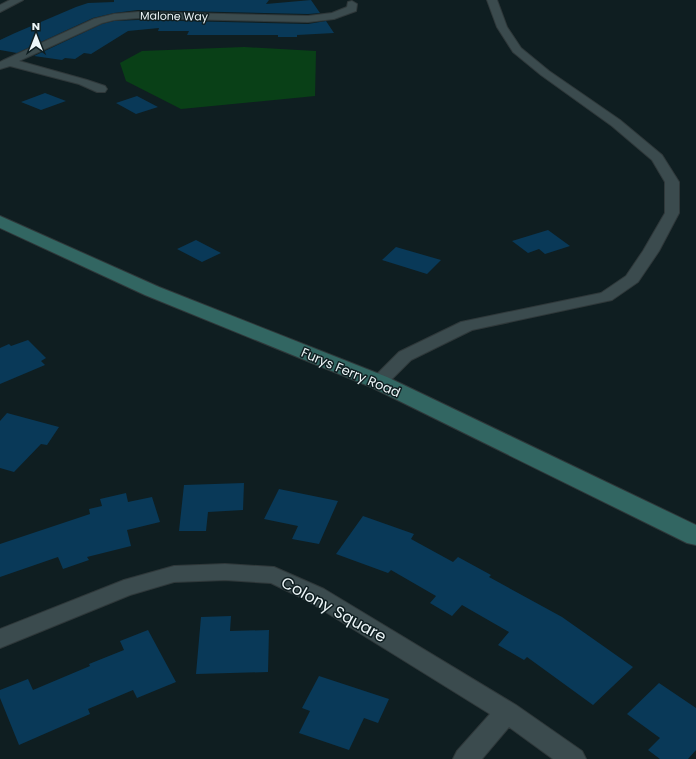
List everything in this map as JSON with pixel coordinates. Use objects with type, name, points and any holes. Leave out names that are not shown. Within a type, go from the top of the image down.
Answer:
[{"type":"main road","name":"Furys Ferry Road","points":[[0,221],[152,291],[379,382],[696,536]]},
{"type":"street","points":[[0,8],[18,0]]},
{"type":"street","points":[[379,382],[405,356],[467,326],[606,297],[632,279],[651,251],[672,212],[672,182],[657,158],[616,123],[545,73],[517,50],[502,27],[492,0]]},
{"type":"street","name":"Malone Way","points":[[4,64],[98,21],[114,17],[138,15],[308,19],[342,14],[352,9],[352,4]]},
{"type":"street","points":[[4,64],[83,82],[101,89]]},
{"type":"street","name":"Colony Square","points":[[0,639],[124,588],[174,574],[225,572],[274,576],[316,595],[507,712],[573,759]]},
{"type":"street","points":[[466,759],[507,712]]},
{"type":"green space","points":[[244,47],[316,51],[315,96],[181,109],[126,81],[120,63],[142,51]]},
{"type":"building","points":[[114,0],[269,0],[266,4],[311,0],[320,13],[138,10],[114,13],[93,18],[17,53],[0,50],[0,40],[15,33],[88,3],[114,2]]},
{"type":"building","points":[[138,20],[308,24],[326,21],[334,33],[297,35],[297,37],[278,37],[278,35],[187,35],[189,31],[158,31],[159,28],[128,31],[91,54],[84,53],[75,59],[65,58],[62,60],[34,56],[102,24],[114,21]]},
{"type":"building","points":[[45,93],[66,101],[41,110],[21,102]]},
{"type":"building","points":[[137,96],[158,107],[136,114],[116,103]]},
{"type":"building","points":[[548,230],[570,246],[545,254],[539,249],[528,253],[512,241]]},
{"type":"building","points":[[196,240],[221,253],[202,262],[177,249]]},
{"type":"building","points":[[396,247],[441,260],[427,274],[382,260]]},
{"type":"building","points":[[28,340],[46,358],[41,361],[45,365],[0,384],[0,348],[9,344],[11,346]]},
{"type":"building","points":[[7,413],[59,427],[47,445],[41,444],[14,472],[0,468],[0,421]]},
{"type":"building","points":[[244,483],[243,510],[208,512],[206,531],[179,531],[184,485]]},
{"type":"building","points":[[279,489],[338,501],[319,544],[292,539],[298,526],[264,519]]},
{"type":"building","points":[[126,493],[128,502],[152,497],[160,522],[127,530],[131,546],[87,557],[89,560],[63,569],[58,557],[0,577],[0,544],[90,514],[89,509],[102,506],[100,499]]},
{"type":"building","points":[[363,516],[414,534],[411,539],[453,562],[458,557],[491,575],[489,577],[562,617],[633,667],[593,705],[527,657],[524,660],[498,645],[509,632],[462,605],[452,616],[430,603],[436,596],[391,570],[388,573],[336,554]]},
{"type":"building","points":[[231,616],[230,631],[269,630],[268,672],[196,674],[201,617]]},
{"type":"building","points":[[148,630],[176,682],[137,698],[133,690],[88,709],[90,714],[19,745],[0,698],[0,690],[28,679],[33,690],[90,666],[89,664],[124,650],[120,641]]},
{"type":"building","points":[[319,676],[389,699],[378,723],[364,718],[349,750],[299,733],[310,711],[302,708]]},
{"type":"building","points":[[659,683],[696,708],[696,750],[688,759],[660,759],[648,750],[660,738],[627,714]]}]
